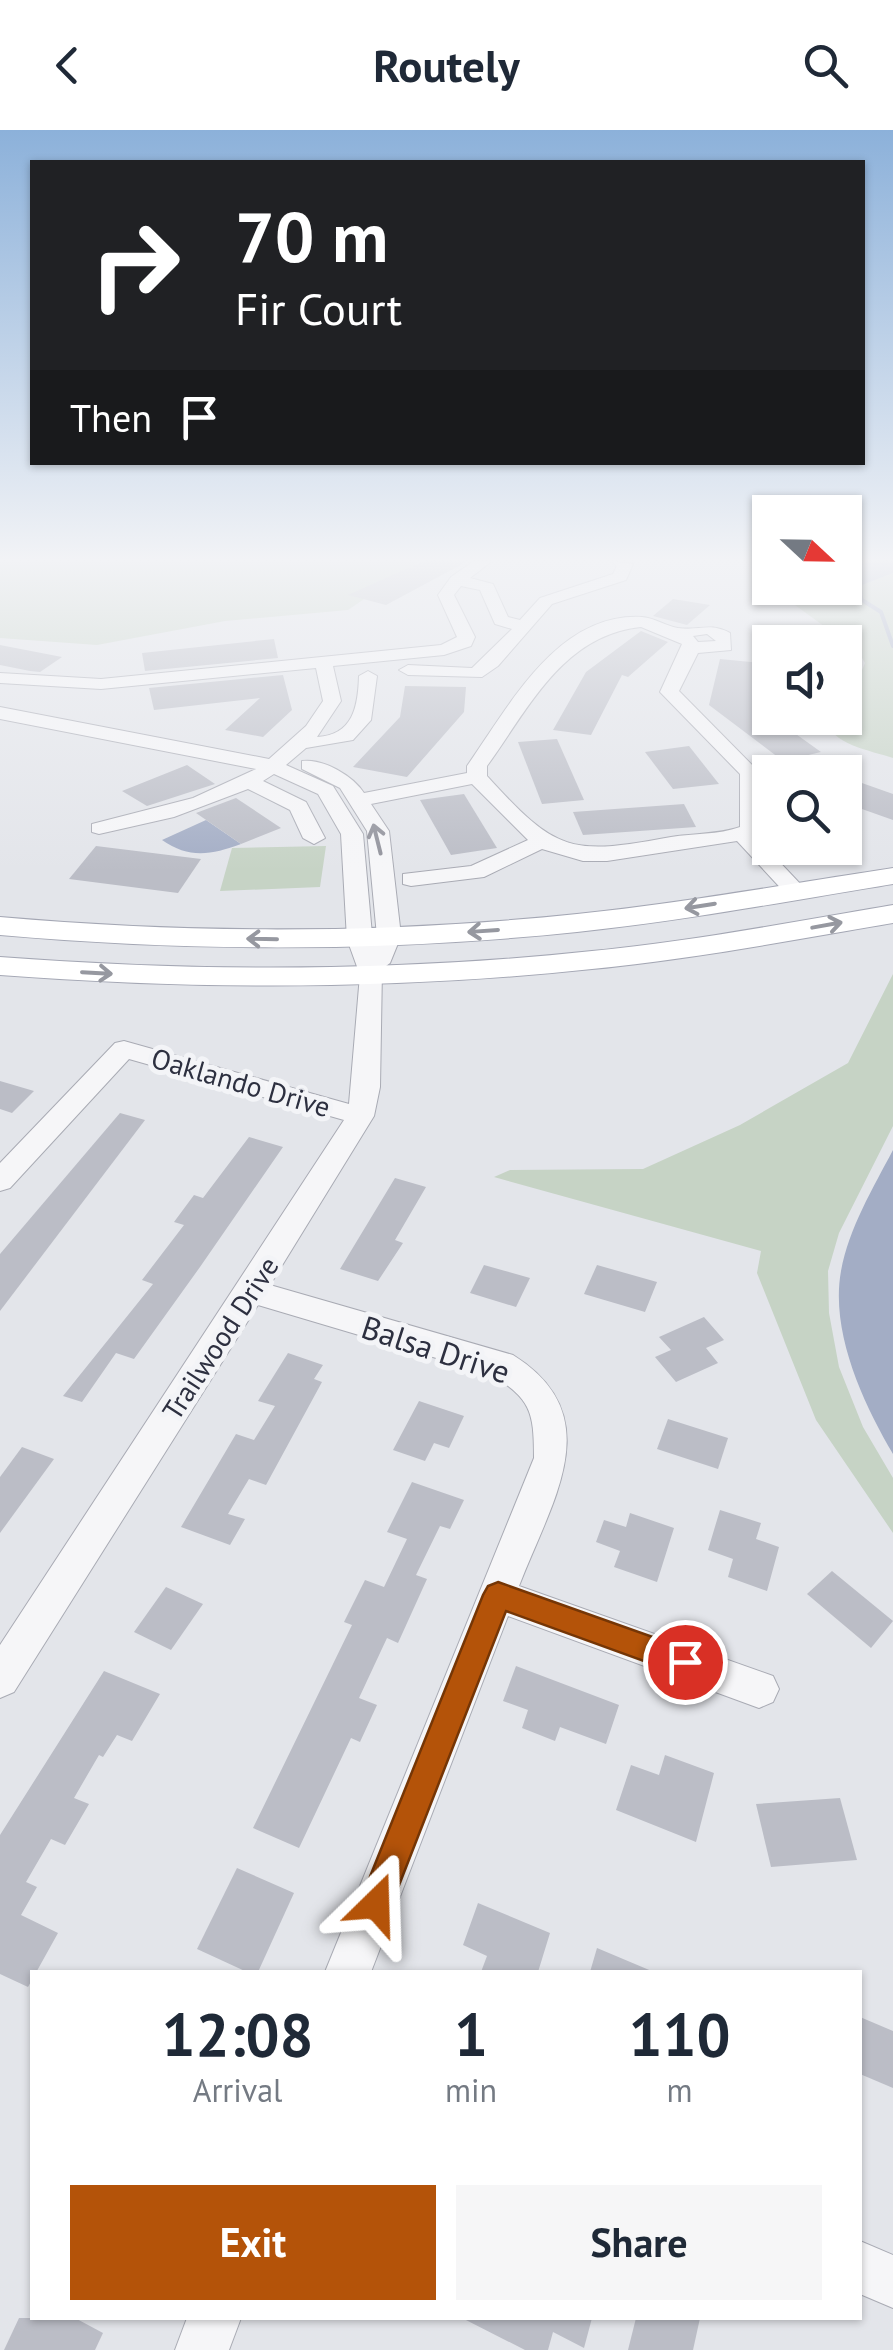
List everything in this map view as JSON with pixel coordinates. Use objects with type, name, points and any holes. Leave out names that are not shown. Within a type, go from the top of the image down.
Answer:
[{"type":"main road","points":[[0,926],[200,938],[359,938],[580,922],[893,876]]},
{"type":"main road","points":[[556,964],[607,947],[782,914],[794,906],[796,891]]},
{"type":"main road","points":[[0,966],[204,977],[372,975],[556,964],[893,914]]},
{"type":"street","points":[[0,678],[101,684],[327,672],[366,665]]},
{"type":"street","points":[[327,672],[368,676],[423,669],[476,673],[488,665]]},
{"type":"street","points":[[553,665],[478,766],[477,776],[518,826],[541,842],[576,854],[601,856],[742,834],[750,830],[752,822]]},
{"type":"street","points":[[677,665],[669,692],[752,775]]},
{"type":"street","points":[[100,828],[182,809],[248,782],[304,742],[332,701],[327,672]]},
{"type":"street","points":[[304,742],[338,743],[356,730],[368,690],[368,676]]},
{"type":"street","points":[[0,700],[336,777],[360,800],[378,831],[389,936]]},
{"type":"street","points":[[0,713],[278,761]]},
{"type":"street","name":"Trailwood Drive","points":[[0,1678],[360,1116],[372,1053],[372,975],[359,938],[352,834],[326,790],[278,761]]},
{"type":"street","points":[[360,800],[477,776]]},
{"type":"street","points":[[248,782],[299,806],[314,838]]},
{"type":"street","points":[[742,834],[796,891]]},
{"type":"street","points":[[411,879],[476,872],[541,842]]},
{"type":"street","name":"Trailwood Drive","points":[[372,975],[389,936]]},
{"type":"street","name":"Oaklando Drive","points":[[5,1168],[124,1048],[360,1116]]},
{"type":"street","name":"Balsa Drive","points":[[250,1291],[500,1364],[536,1385],[550,1419],[551,1458],[349,1970]]},
{"type":"street","points":[[498,1595],[760,1689]]},
{"type":"street","points":[[862,2268],[893,2282]]},
{"type":"street","points":[[202,2350],[213,2320]]},
{"type":"green space","points":[[864,665],[893,665],[893,758],[835,735],[862,735]]},
{"type":"green space","points":[[326,846],[320,887],[220,891],[232,848]]},
{"type":"green space","points":[[893,974],[893,1126],[839,1233],[828,1271],[829,1313],[839,1367],[863,1427],[893,1478],[893,1533],[816,1420],[757,1273],[761,1251],[494,1177],[510,1170],[643,1169],[740,1125],[848,1063]]},
{"type":"water","points":[[206,820],[241,844],[220,851],[191,853],[162,840]]},
{"type":"water","points":[[893,1150],[893,1454],[860,1390],[845,1342],[839,1294],[850,1239]]},
{"type":"building","points":[[0,665],[51,665],[40,672]]},
{"type":"building","points":[[144,665],[210,665],[145,671]]},
{"type":"building","points":[[596,665],[642,665],[628,677],[622,675],[591,735],[553,730],[586,672]]},
{"type":"building","points":[[719,665],[752,665],[752,735],[797,735],[821,752],[775,755],[709,705]]},
{"type":"building","points":[[283,675],[292,710],[263,737],[225,730],[260,698],[154,710],[149,688]]},
{"type":"building","points":[[405,686],[466,687],[464,712],[407,777],[353,767],[400,717]]},
{"type":"building","points":[[557,739],[584,800],[542,804],[518,742]]},
{"type":"building","points":[[689,746],[719,784],[673,789],[645,752]]},
{"type":"building","points":[[187,765],[215,784],[147,806],[122,791]]},
{"type":"building","points":[[862,783],[893,794],[893,820],[862,809]]},
{"type":"building","points":[[464,794],[497,848],[451,855],[420,800]]},
{"type":"building","points":[[236,798],[281,828],[241,844],[196,813]]},
{"type":"building","points":[[684,804],[696,827],[583,835],[573,812]]},
{"type":"building","points":[[96,846],[201,859],[178,893],[69,879]]},
{"type":"building","points":[[0,1081],[34,1091],[12,1113],[0,1109]]},
{"type":"building","points":[[120,1113],[145,1120],[0,1311],[0,1254]]},
{"type":"building","points":[[249,1137],[283,1147],[134,1359],[116,1353],[82,1402],[63,1396],[153,1284],[142,1280],[184,1225],[174,1222],[194,1195],[203,1198]]},
{"type":"building","points":[[395,1178],[426,1187],[395,1240],[403,1243],[378,1281],[340,1269]]},
{"type":"building","points":[[484,1265],[530,1278],[516,1307],[470,1293]]},
{"type":"building","points":[[597,1265],[657,1282],[645,1312],[584,1294]]},
{"type":"building","points":[[704,1317],[724,1340],[706,1348],[718,1363],[676,1382],[655,1357],[671,1350],[659,1337]]},
{"type":"building","points":[[288,1353],[323,1365],[314,1379],[322,1382],[266,1485],[249,1479],[228,1514],[245,1519],[230,1545],[181,1527],[236,1434],[254,1440],[275,1406],[258,1401]]},
{"type":"building","points":[[419,1401],[464,1416],[449,1448],[434,1443],[425,1461],[393,1450]]},
{"type":"building","points":[[668,1419],[728,1438],[718,1469],[657,1449]]},
{"type":"building","points":[[22,1447],[54,1459],[0,1533],[0,1477]]},
{"type":"building","points":[[412,1482],[464,1500],[450,1529],[440,1526],[416,1575],[427,1579],[398,1643],[387,1638],[359,1698],[377,1705],[360,1742],[351,1738],[299,1848],[253,1828],[352,1625],[344,1622],[365,1580],[384,1587],[407,1539],[387,1532]]},
{"type":"building","points":[[720,1510],[761,1523],[756,1539],[779,1547],[767,1591],[728,1577],[733,1559],[708,1550]]},
{"type":"building","points":[[630,1513],[674,1528],[657,1582],[614,1567],[620,1551],[596,1542],[604,1520],[626,1527]]},
{"type":"building","points":[[832,1571],[893,1621],[871,1648],[807,1594]]},
{"type":"building","points":[[166,1587],[203,1604],[171,1650],[134,1632]]},
{"type":"building","points":[[516,1666],[619,1705],[606,1744],[560,1727],[555,1741],[522,1728],[528,1710],[503,1701]]},
{"type":"building","points":[[104,1671],[160,1694],[132,1741],[117,1735],[103,1757],[99,1755],[74,1798],[89,1804],[65,1845],[51,1839],[26,1882],[37,1887],[21,1915],[58,1933],[37,1970],[30,1970],[28,1987],[0,1974],[0,1835]]},
{"type":"building","points":[[665,1755],[714,1773],[696,1842],[616,1810],[631,1765],[659,1775]]},
{"type":"building","points":[[840,1798],[857,1860],[771,1867],[756,1804]]},
{"type":"building","points":[[237,1868],[294,1893],[259,1970],[243,1970],[197,1949]]},
{"type":"building","points":[[478,1903],[550,1933],[539,1970],[482,1970],[487,1956],[463,1945]]},
{"type":"building","points":[[597,1948],[649,1970],[591,1970]]},
{"type":"building","points":[[862,2018],[893,2031],[893,2088],[862,2075]]},
{"type":"building","points":[[19,2318],[79,2320],[103,2333],[95,2350],[4,2350]]},
{"type":"building","points":[[466,2320],[591,2320],[584,2348],[553,2332],[548,2350],[525,2350]]},
{"type":"building","points":[[636,2320],[700,2320],[693,2350],[628,2350]]},
{"type":"route","points":[[376,1904],[498,1595],[685,1662]]}]
